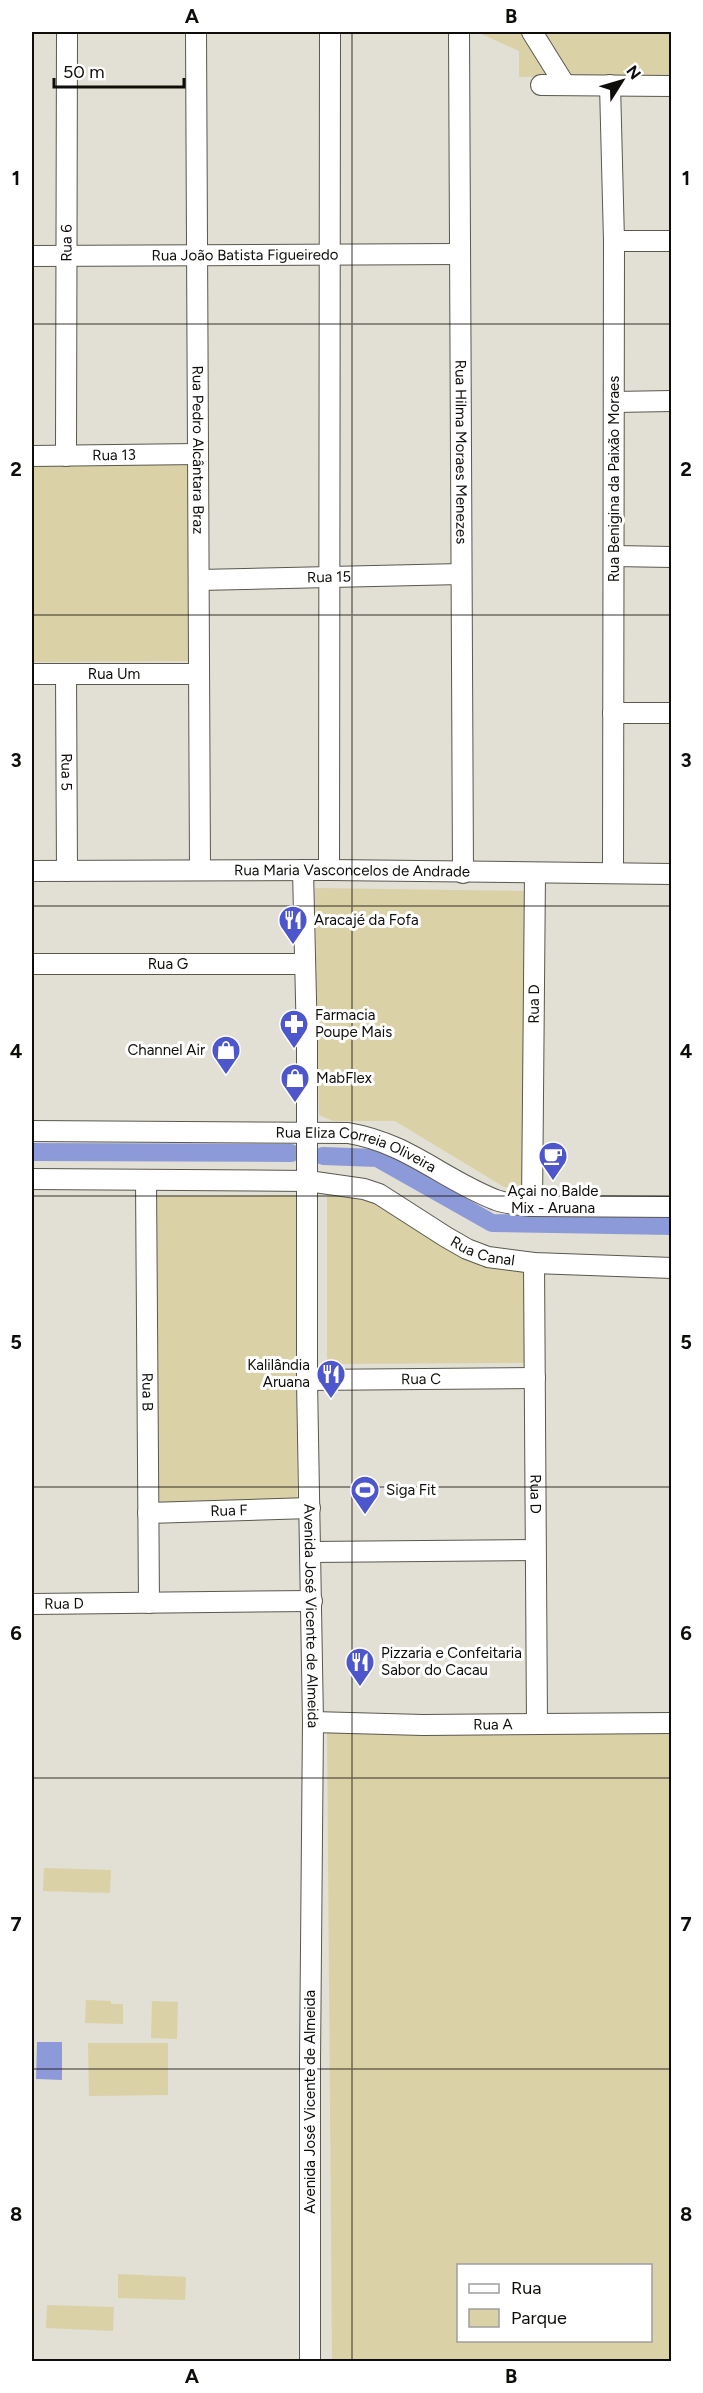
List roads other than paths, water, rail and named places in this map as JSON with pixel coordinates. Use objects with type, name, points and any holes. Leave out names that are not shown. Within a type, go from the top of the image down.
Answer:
[{"type":"street","name":"Rua 6","points":[[66,456],[67,32]]},
{"type":"street","name":"Rua Pedro Alcântara Braz","points":[[196,32],[200,870]]},
{"type":"street","points":[[329,870],[330,32]]},
{"type":"street","name":"Rua Hilma Moraes Menezes","points":[[459,32],[463,873]]},
{"type":"street","points":[[532,32],[565,85]]},
{"type":"street","points":[[541,85],[672,86]]},
{"type":"street","name":"Rua Benigina da Paixão Moraes","points":[[610,85],[614,241],[613,873]]},
{"type":"street","points":[[614,241],[672,241]]},
{"type":"street","name":"Rua João Batista Figueiredo","points":[[32,256],[459,254]]},
{"type":"street","points":[[614,402],[672,401]]},
{"type":"street","name":"Rua 13","points":[[32,456],[198,454]]},
{"type":"street","points":[[614,556],[672,556]]},
{"type":"street","name":"Rua 15","points":[[199,580],[461,574]]},
{"type":"street","name":"Rua Um","points":[[32,674],[199,674]]},
{"type":"street","name":"Rua 5","points":[[66,674],[67,871]]},
{"type":"street","points":[[614,713],[672,713]]},
{"type":"street","name":"Avenida José Vicente de Almeida","points":[[303,870],[308,1181],[307,1380],[313,1722],[309,2062],[310,2361]]},
{"type":"street","name":"Rua Maria Vasconcelos de Andrade","points":[[32,871],[329,870],[672,874]]},
{"type":"street","name":"Rua D","points":[[532,1206],[535,873]]},
{"type":"street","name":"Rua G","points":[[32,964],[305,964]]},
{"type":"street","name":"Rua Eliza Correia Oliveira","points":[[32,1131],[348,1132],[373,1137],[422,1159],[497,1201],[532,1206],[672,1207]]},
{"type":"street","points":[[32,1179],[308,1181]]},
{"type":"street","name":"Rua B","points":[[146,1180],[149,1603]]},
{"type":"street","name":"Rua Canal","points":[[308,1181],[364,1189],[379,1194],[467,1249],[488,1257],[534,1263],[672,1268]]},
{"type":"street","name":"Rua D","points":[[534,1263],[537,1724]]},
{"type":"street","name":"Rua C","points":[[307,1380],[535,1378]]},
{"type":"street","name":"Rua F","points":[[148,1513],[310,1508]]},
{"type":"street","points":[[311,1552],[535,1550]]},
{"type":"street","name":"Rua D","points":[[32,1604],[312,1602]]},
{"type":"street","name":"Rua A","points":[[313,1722],[423,1725],[672,1723]]},
{"type":"water","points":[[37,2042],[62,2042],[62,2080],[36,2079]]},
{"type":"waterway","points":[[32,1152],[291,1153]]},
{"type":"waterway","points":[[323,1156],[377,1158],[492,1223],[672,1226]]},
{"type":"place","name":"Aracajé da Fofa","points":[[293,946]]},
{"type":"place","name":"Farmacia Poupe Mais","points":[[294,1050]]},
{"type":"place","name":"Channel Air","points":[[226,1076]]},
{"type":"place","name":"MabFlex","points":[[295,1104]]},
{"type":"place","name":"Açai no Balde Mix - Aruana","points":[[553,1182]]},
{"type":"place","name":"Kalilândia Aruana","points":[[331,1400]]},
{"type":"place","name":"Siga Fit","points":[[365,1516]]},
{"type":"place","name":"Pizzaria e Confeitaria Sabor do Cacau","points":[[360,1688]]}]
